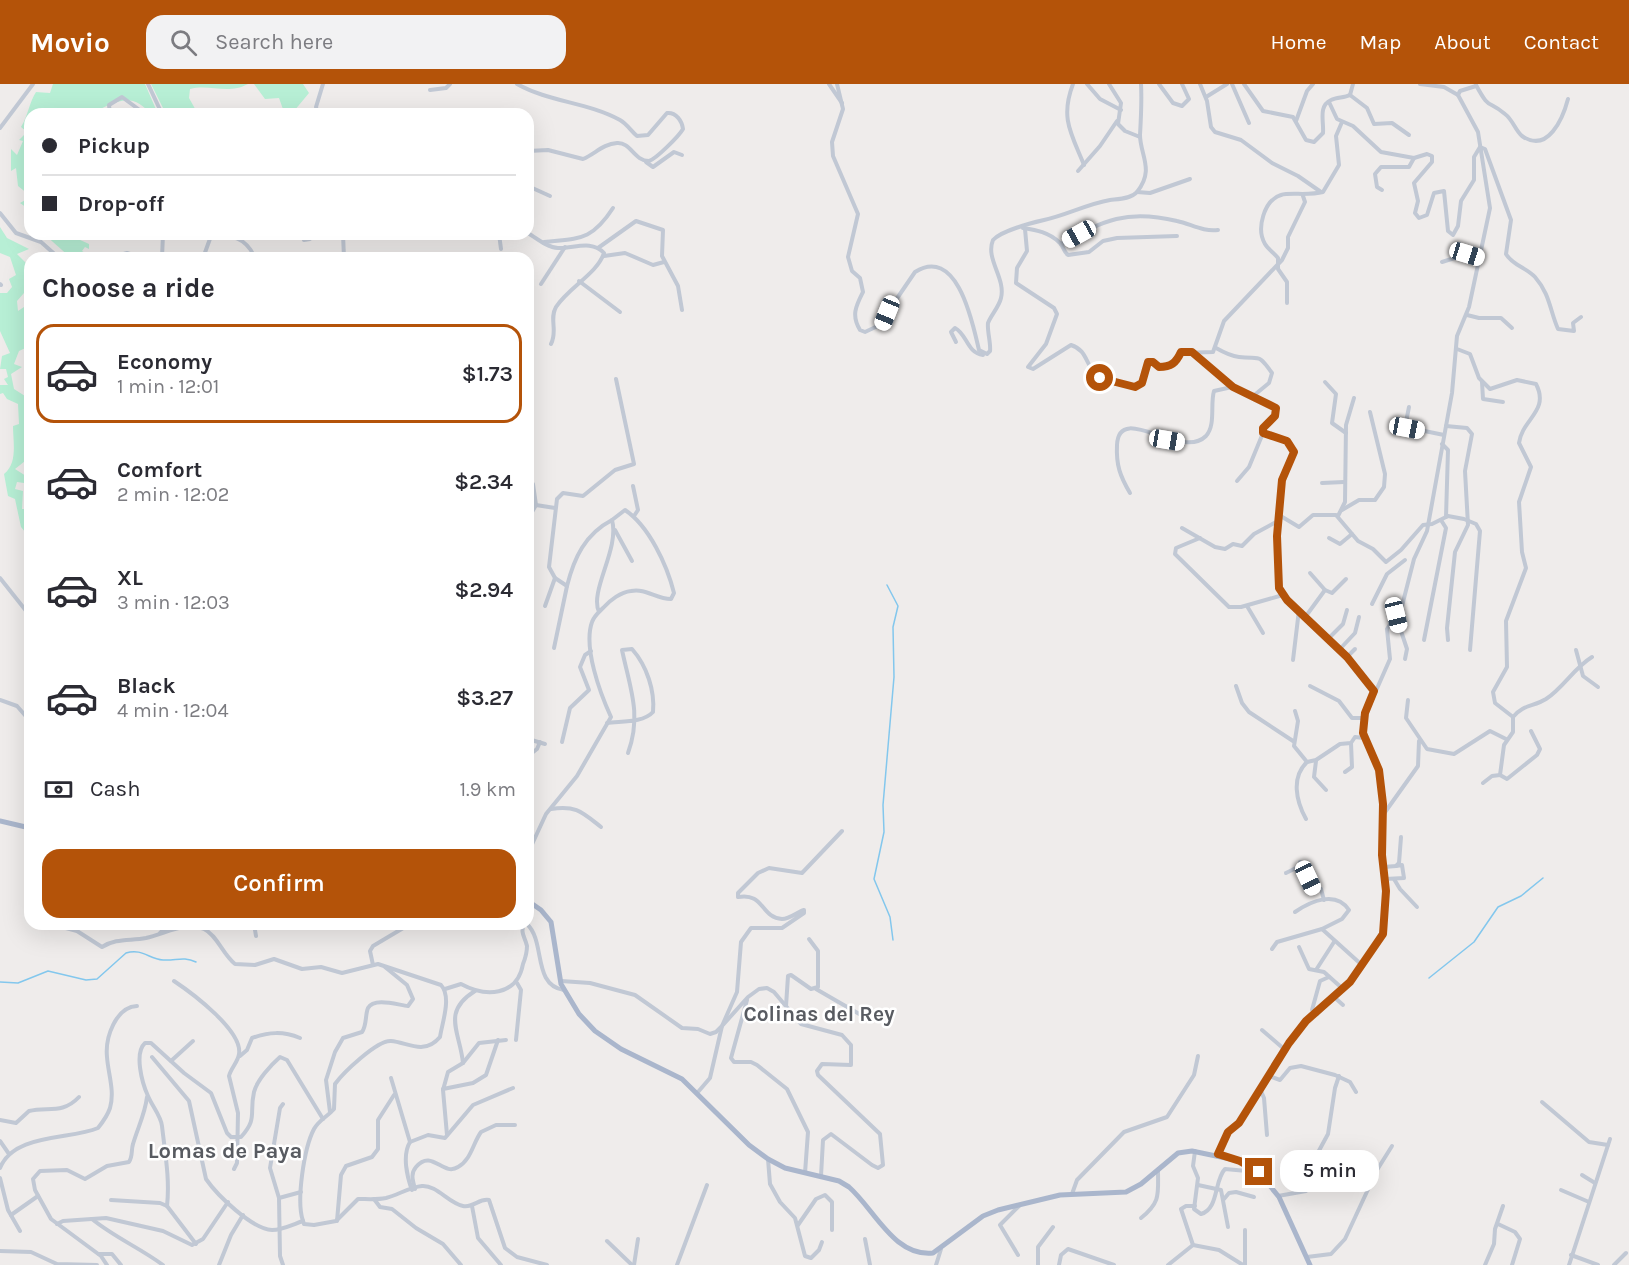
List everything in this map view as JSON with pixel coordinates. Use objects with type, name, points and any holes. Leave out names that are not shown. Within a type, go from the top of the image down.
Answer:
[{"type":"main road","points":[[0,821],[24,827]]},
{"type":"main road","points":[[534,906],[551,922],[560,981],[564,990],[579,1014],[596,1031],[621,1049],[682,1079],[698,1092],[749,1145],[768,1159],[786,1168],[821,1176],[849,1187],[897,1241],[910,1251],[926,1254],[941,1249],[983,1216],[1024,1202],[1072,1195],[1126,1192],[1141,1184],[1178,1153],[1195,1151],[1218,1154],[1240,1161],[1259,1172],[1278,1196],[1310,1265]]},
{"type":"street","points":[[0,128],[33,84]]},
{"type":"street","points":[[148,84],[159,108]]},
{"type":"street","points":[[316,108],[324,84]]},
{"type":"street","points":[[430,90],[446,88],[450,84]]},
{"type":"street","points":[[517,84],[536,95],[573,103],[620,120],[641,137],[648,135],[667,113],[674,114],[682,124],[681,132],[668,143],[661,154],[646,162]]},
{"type":"street","points":[[829,84],[843,104]]},
{"type":"street","points":[[837,84],[843,104],[832,142],[833,156],[858,214],[848,257],[852,271],[860,278],[863,292],[854,310],[860,330],[865,332],[882,324],[915,272],[921,268],[941,270],[951,275],[965,297],[979,350],[987,354]]},
{"type":"street","points":[[1073,84],[1067,99],[1069,105],[1067,121],[1069,134],[1084,165]]},
{"type":"street","points":[[1087,84],[1100,99],[1121,110]]},
{"type":"street","points":[[1109,84],[1121,103],[1118,124],[1122,129],[1140,137]]},
{"type":"street","points":[[1137,192],[1145,175],[1146,161],[1140,137],[1143,115],[1141,84]]},
{"type":"street","points":[[1159,84],[1173,103],[1182,106],[1189,99],[1182,84]]},
{"type":"street","points":[[1200,84],[1206,98],[1209,119],[1215,132],[1241,140],[1272,163],[1322,192]]},
{"type":"street","points":[[1206,98],[1227,84]]},
{"type":"street","points":[[1232,84],[1249,123]]},
{"type":"street","points":[[1244,84],[1263,111],[1286,115],[1296,121],[1306,140],[1314,142],[1323,133],[1322,110],[1329,102],[1350,95]]},
{"type":"street","points":[[1296,121],[1307,91],[1313,84]]},
{"type":"street","points":[[1350,95],[1353,84]]},
{"type":"street","points":[[1218,1154],[1228,1132],[1239,1123],[1261,1091],[1284,1049],[1306,1021],[1317,1014],[1343,989],[1362,966],[1383,934],[1386,879],[1379,770],[1364,738],[1364,718],[1374,691],[1388,664],[1387,629],[1402,606],[1414,559],[1429,524],[1446,426],[1457,336],[1467,315],[1490,208],[1478,132],[1458,95],[1446,86],[1420,84]]},
{"type":"street","points":[[1458,95],[1460,91],[1477,85],[1485,102],[1507,115],[1521,135],[1543,140],[1551,136],[1559,125],[1568,99]]},
{"type":"street","points":[[1350,95],[1367,108],[1374,124],[1392,123],[1408,135]]},
{"type":"street","points":[[109,108],[108,105],[122,97],[137,108]]},
{"type":"street","points":[[1329,102],[1337,119],[1353,126],[1382,152],[1414,158],[1427,154],[1432,159],[1414,183],[1418,201],[1416,215],[1422,218],[1427,215],[1434,193],[1444,191],[1448,231],[1453,235],[1458,226],[1461,201],[1474,180],[1474,156],[1480,147]]},
{"type":"street","points":[[1078,171],[1119,118]]},
{"type":"street","points":[[1280,263],[1265,244],[1262,234],[1264,209],[1282,194],[1303,196],[1322,192],[1339,165],[1336,136],[1342,122]]},
{"type":"street","points":[[534,151],[548,150],[583,159],[597,149],[620,142],[653,167],[674,152],[682,155]]},
{"type":"street","points":[[1480,147],[1488,154],[1511,220],[1506,254],[1509,260],[1535,277],[1550,300],[1558,329],[1574,331],[1573,323],[1581,317]]},
{"type":"street","points":[[1382,190],[1377,187],[1375,174],[1381,167],[1409,167],[1414,158]]},
{"type":"street","points":[[987,354],[990,351],[991,341],[988,325],[1002,297],[990,245],[996,236],[1137,192],[1150,193],[1190,179]]},
{"type":"street","points":[[534,189],[550,196]]},
{"type":"street","points":[[1287,303],[1287,282],[1278,269],[1288,248],[1288,237],[1305,202],[1303,196]]},
{"type":"street","points":[[543,242],[575,241],[583,238],[613,208]]},
{"type":"street","points":[[0,213],[16,233],[24,236]]},
{"type":"street","points":[[1061,244],[1097,224],[1135,215],[1178,221],[1208,231],[1218,230]]},
{"type":"street","points":[[598,248],[636,221],[663,230],[661,246],[664,262],[678,286],[682,310]]},
{"type":"street","points":[[1024,228],[1039,230],[1061,244],[1068,255],[1089,252],[1103,241],[1118,238],[1177,236]]},
{"type":"street","points":[[1024,228],[1027,251],[1017,268],[1016,283],[1054,308],[1057,314],[1046,344],[1031,360],[1030,369],[1071,345],[1084,352],[1093,372],[1100,378],[1135,387],[1142,383],[1148,362],[1153,362],[1159,367],[1167,367],[1174,363],[1181,352],[1210,353],[1216,348],[1218,333],[1224,321],[1280,263]]},
{"type":"street","points":[[534,237],[554,248],[576,245],[598,248],[602,250],[604,256]]},
{"type":"street","points":[[35,240],[52,252]]},
{"type":"street","points":[[240,240],[252,252]]},
{"type":"street","points":[[500,240],[501,249]]},
{"type":"street","points":[[554,248],[555,241]]},
{"type":"street","points":[[541,284],[549,268],[565,247]]},
{"type":"street","points":[[551,344],[556,333],[554,310],[579,280],[604,256],[625,253],[653,265],[664,262]]},
{"type":"street","points":[[1442,262],[1467,254],[1479,258]]},
{"type":"street","points":[[579,280],[620,312]]},
{"type":"street","points":[[1467,315],[1479,318],[1501,318],[1512,328]]},
{"type":"street","points":[[956,342],[951,332],[955,328],[960,331],[973,352],[987,354]]},
{"type":"street","points":[[1216,348],[1232,356],[1253,356],[1263,360],[1272,373],[1269,383],[1251,397]]},
{"type":"street","points":[[1456,349],[1470,354],[1482,382],[1483,399],[1503,402]]},
{"type":"street","points":[[1192,352],[1233,387],[1276,408],[1275,416],[1263,428],[1249,467],[1237,480]]},
{"type":"street","points":[[567,586],[555,578],[549,567],[557,499],[563,493],[583,496],[615,470],[634,464],[616,379]]},
{"type":"street","points":[[1482,382],[1490,389],[1524,380],[1536,384],[1539,391],[1538,411],[1524,427],[1519,443],[1531,467],[1519,502],[1522,552],[1526,568],[1506,621],[1507,667],[1492,692],[1495,703],[1512,717]]},
{"type":"street","points":[[1324,382],[1336,394],[1332,423],[1346,433]]},
{"type":"street","points":[[1130,493],[1116,464],[1117,441],[1120,433],[1128,427],[1136,427],[1167,440],[1196,442],[1206,435],[1210,428],[1214,391],[1233,387]]},
{"type":"street","points":[[1342,510],[1346,433],[1348,415],[1354,398]]},
{"type":"street","points":[[1408,407],[1405,427],[1444,435]]},
{"type":"street","points":[[1338,516],[1342,510],[1359,500],[1375,500],[1384,487],[1385,474],[1370,412]]},
{"type":"street","points":[[1446,426],[1467,428],[1472,434],[1466,471],[1468,521],[1455,552],[1447,628],[1448,640]]},
{"type":"street","points":[[1263,433],[1287,441],[1294,452],[1282,480],[1278,521],[1277,582],[1283,595],[1347,657],[1374,691]]},
{"type":"street","points":[[1442,444],[1448,450],[1446,517]]},
{"type":"street","points":[[1322,483],[1344,482]]},
{"type":"street","points":[[633,486],[638,510],[634,516]]},
{"type":"street","points":[[534,491],[536,505],[534,508]]},
{"type":"street","points":[[536,505],[555,508]]},
{"type":"street","points":[[534,841],[550,809],[577,776],[611,717],[602,696],[588,638],[592,619],[610,600],[629,591],[645,591],[661,599],[671,599],[674,593],[654,545],[634,516],[625,510],[604,524],[577,552],[567,586],[554,648]]},
{"type":"street","points":[[1279,515],[1297,527],[1313,515],[1338,516],[1352,534],[1386,562],[1401,550],[1419,527],[1446,517],[1468,521],[1480,531],[1470,650]]},
{"type":"street","points":[[612,520],[632,561]]},
{"type":"street","points":[[1424,640],[1446,528],[1440,520]]},
{"type":"street","points":[[1182,528],[1220,549],[1233,544],[1242,546],[1254,534],[1278,521]]},
{"type":"street","points":[[599,612],[596,606],[615,529]]},
{"type":"street","points":[[1329,538],[1340,543],[1352,534]]},
{"type":"street","points":[[1200,538],[1176,548],[1178,558],[1224,604],[1229,607],[1247,606],[1283,595]]},
{"type":"street","points":[[1372,604],[1387,574],[1405,560]]},
{"type":"street","points":[[1310,573],[1325,590],[1335,592],[1346,579]]},
{"type":"street","points":[[0,578],[24,608]]},
{"type":"street","points":[[545,606],[555,578]]},
{"type":"street","points":[[1306,615],[1325,590]]},
{"type":"street","points":[[1247,606],[1263,633]]},
{"type":"street","points":[[1293,660],[1299,610]]},
{"type":"street","points":[[1328,639],[1343,624],[1347,610]]},
{"type":"street","points":[[1396,615],[1407,649],[1405,659]]},
{"type":"street","points":[[1339,650],[1355,633],[1359,617]]},
{"type":"street","points":[[606,723],[636,719],[650,716],[654,699],[639,657],[628,648],[622,650],[636,719],[635,733],[628,753]]},
{"type":"street","points":[[1347,657],[1355,649]]},
{"type":"street","points":[[1576,650],[1580,659],[1578,666],[1583,676],[1598,687]]},
{"type":"street","points":[[562,742],[570,708],[589,690],[580,666],[585,655],[591,651]]},
{"type":"street","points":[[1512,717],[1528,704],[1548,697],[1578,666],[1592,657]]},
{"type":"street","points":[[1236,686],[1242,703],[1249,712],[1293,741]]},
{"type":"street","points":[[1311,686],[1339,701],[1352,718],[1364,718]]},
{"type":"street","points":[[0,700],[17,706],[24,715]]},
{"type":"street","points":[[1408,700],[1406,718],[1427,749],[1454,754],[1486,732],[1495,732],[1506,739]]},
{"type":"street","points":[[1295,711],[1298,721],[1293,741],[1296,751],[1307,762]]},
{"type":"street","points":[[1500,775],[1506,739],[1512,732],[1512,717]]},
{"type":"street","points":[[1483,783],[1492,776],[1500,775],[1507,778],[1537,755],[1540,749],[1531,731]]},
{"type":"street","points":[[1345,772],[1352,767],[1351,742],[1355,737],[1364,738]]},
{"type":"street","points":[[1383,816],[1418,766],[1419,740]]},
{"type":"street","points":[[534,741],[543,743],[534,751]]},
{"type":"street","points":[[1306,819],[1295,790],[1301,767],[1340,744],[1351,742]]},
{"type":"street","points":[[1316,760],[1314,777],[1326,790]]},
{"type":"street","points":[[550,809],[566,806],[576,809],[601,827]]},
{"type":"street","points":[[698,1092],[710,1078],[722,1026],[737,992],[741,942],[745,934],[751,928],[782,928],[804,913],[804,910],[786,919],[771,916],[756,898],[747,895],[738,897],[738,893],[758,873],[769,868],[802,873],[842,831]]},
{"type":"street","points":[[1396,866],[1402,853],[1401,837]]},
{"type":"street","points":[[1286,873],[1301,864],[1314,890],[1321,889],[1324,900]]},
{"type":"street","points":[[1384,867],[1402,865],[1404,878],[1386,879]]},
{"type":"street","points":[[1394,879],[1417,907]]},
{"type":"street","points":[[1272,949],[1276,942],[1292,936],[1304,936],[1342,919],[1350,910],[1339,900],[1324,900],[1312,902],[1294,912]]},
{"type":"street","points":[[1322,929],[1362,966]]},
{"type":"street","points":[[73,930],[98,947],[112,941],[143,939],[174,930]]},
{"type":"street","points":[[160,934],[164,930]]},
{"type":"street","points":[[205,930],[235,964],[255,964],[274,958],[303,969],[321,967],[342,973],[382,964],[441,985],[445,989],[447,996],[440,1037],[437,1041],[420,1047],[410,1047],[391,1041],[366,1054],[335,1084],[335,1102],[330,1113],[315,1126],[307,1146],[301,1192],[304,1224],[314,1226],[336,1221],[358,1199],[374,1199],[422,1186],[433,1188],[445,1199],[462,1206],[472,1206],[481,1200],[489,1200],[505,1248],[518,1257],[547,1265]]},
{"type":"street","points":[[255,930],[256,936]]},
{"type":"street","points":[[373,965],[370,951],[373,946],[400,930]]},
{"type":"street","points":[[445,989],[460,984],[475,991],[505,990],[517,983],[521,976],[527,947],[523,930]]},
{"type":"street","points":[[531,930],[534,933],[547,981],[556,989],[564,990]]},
{"type":"street","points":[[809,939],[818,951],[816,989]]},
{"type":"street","points":[[1316,970],[1334,942]]},
{"type":"street","points":[[1299,947],[1306,966],[1331,977],[1343,989]]},
{"type":"street","points":[[330,1113],[326,1088],[327,1071],[337,1046],[347,1036],[363,1032],[368,1008],[372,1004],[379,1002],[408,1006],[413,999],[407,985],[382,964]]},
{"type":"street","points":[[786,1006],[788,976],[790,975],[811,989],[816,989],[861,1015]]},
{"type":"street","points":[[1317,1014],[1312,1010],[1317,987],[1320,981],[1331,977]]},
{"type":"street","points":[[174,981],[230,1030],[239,1045],[239,1057]]},
{"type":"street","points":[[560,981],[590,983],[635,995],[682,1028],[698,1029],[710,1034],[716,1032],[748,996],[767,988],[774,992],[801,1024],[842,1035],[851,1045],[851,1065],[822,1064],[818,1067],[818,1075],[840,1099],[874,1127],[882,1140],[883,1165],[878,1168],[835,1136],[826,1136],[822,1146],[821,1176]]},
{"type":"street","points":[[516,1040],[521,990],[517,983]]},
{"type":"street","points":[[463,1063],[454,1021],[455,1011],[463,998],[475,991]]},
{"type":"street","points":[[748,996],[730,1058],[734,1062],[751,1062],[757,1065],[787,1089],[808,1132],[805,1174]]},
{"type":"street","points":[[1334,997],[1343,1005]]},
{"type":"street","points":[[0,1168],[9,1154],[46,1138],[98,1128],[110,1108],[111,1084],[107,1056],[115,1019],[124,1010],[137,1006]]},
{"type":"street","points":[[1262,1030],[1284,1049]]},
{"type":"street","points":[[234,1169],[237,1163],[238,1113],[229,1076],[239,1057],[247,1050],[252,1038],[263,1034],[285,1032],[300,1038]]},
{"type":"street","points":[[443,1089],[473,1083],[486,1075],[498,1040]]},
{"type":"street","points":[[445,1138],[448,1132],[443,1089],[448,1072],[463,1063],[479,1043],[506,1040]]},
{"type":"street","points":[[171,1061],[193,1041]]},
{"type":"street","points":[[167,1206],[169,1178],[162,1124],[148,1096],[140,1066],[141,1047],[145,1043],[151,1043],[211,1092],[227,1133],[241,1137],[250,1127],[254,1120],[254,1092],[280,1057],[287,1060],[323,1119]]},
{"type":"street","points":[[1072,1195],[1077,1180],[1124,1132],[1167,1117],[1194,1075],[1198,1056]]},
{"type":"street","points":[[152,1057],[189,1101],[206,1179],[213,1190],[263,1228],[280,1229],[303,1221]]},
{"type":"street","points":[[1269,1076],[1280,1080],[1290,1068],[1301,1066],[1339,1076],[1350,1082],[1356,1092]]},
{"type":"street","points":[[1278,1196],[1306,1191],[1316,1183],[1318,1177],[1315,1158],[1328,1134],[1339,1076]]},
{"type":"street","points":[[391,1078],[394,1095],[410,1142],[406,1152],[407,1178],[413,1189]]},
{"type":"street","points":[[445,1138],[473,1105],[513,1088]]},
{"type":"street","points":[[1261,1091],[1264,1098],[1267,1135]]},
{"type":"street","points":[[336,1221],[341,1174],[346,1166],[372,1157],[378,1149],[378,1120],[394,1095]]},
{"type":"street","points":[[107,1265],[99,1254],[51,1219],[33,1184],[37,1172],[67,1170],[85,1179],[107,1166],[131,1160],[132,1146],[145,1116],[148,1096]]},
{"type":"street","points":[[0,1119],[16,1123],[28,1111],[54,1110],[69,1106],[79,1097]]},
{"type":"street","points":[[1542,1102],[1588,1142],[1608,1145]]},
{"type":"street","points":[[283,1104],[279,1108],[270,1156],[272,1177],[279,1198],[283,1265]]},
{"type":"street","points":[[413,1189],[414,1169],[426,1159],[449,1169],[456,1169],[468,1159],[481,1132],[496,1125],[515,1125]]},
{"type":"street","points":[[410,1142],[428,1135],[445,1138]]},
{"type":"street","points":[[1569,1265],[1610,1139]]},
{"type":"street","points":[[0,1141],[9,1154]]},
{"type":"street","points":[[1307,1257],[1331,1254],[1345,1239],[1377,1170],[1392,1146]]},
{"type":"street","points":[[1195,1151],[1193,1166],[1198,1185],[1195,1206],[1198,1213],[1204,1214],[1218,1188],[1219,1175],[1225,1169],[1259,1172]]},
{"type":"street","points":[[1301,1173],[1300,1163],[1315,1158]]},
{"type":"street","points":[[768,1159],[770,1184],[798,1225],[807,1258],[814,1256],[822,1242]]},
{"type":"street","points":[[1141,1218],[1154,1207],[1158,1198],[1158,1169]]},
{"type":"street","points":[[1582,1175],[1595,1183]]},
{"type":"street","points":[[0,1178],[11,1215],[20,1231]]},
{"type":"street","points":[[677,1265],[707,1185]]},
{"type":"street","points":[[1198,1185],[1218,1188]]},
{"type":"street","points":[[1218,1188],[1224,1200],[1228,1227]]},
{"type":"street","points":[[1561,1190],[1589,1202]]},
{"type":"street","points":[[279,1198],[301,1192]]},
{"type":"street","points":[[1224,1200],[1229,1193],[1236,1192],[1254,1197]]},
{"type":"street","points":[[798,1225],[816,1199],[825,1195],[832,1202],[832,1230]]},
{"type":"street","points":[[11,1215],[38,1196]]},
{"type":"street","points":[[374,1199],[380,1207],[392,1209],[416,1228],[443,1244],[461,1265]]},
{"type":"street","points":[[111,1200],[160,1203],[167,1206],[196,1244]]},
{"type":"street","points":[[196,1244],[213,1227],[228,1202]]},
{"type":"street","points":[[1018,1255],[999,1225],[1024,1202]]},
{"type":"street","points":[[472,1206],[478,1238],[501,1265]]},
{"type":"street","points":[[1193,1245],[1181,1209],[1186,1206],[1195,1206]]},
{"type":"street","points":[[1485,1265],[1503,1206]]},
{"type":"street","points":[[219,1265],[243,1215]]},
{"type":"street","points":[[57,1224],[91,1218],[106,1218],[153,1228],[185,1243],[196,1244]]},
{"type":"street","points":[[91,1218],[111,1234],[127,1241],[141,1253],[163,1265]]},
{"type":"street","points":[[1498,1224],[1515,1232],[1520,1239],[1512,1265]]},
{"type":"street","points":[[1038,1265],[1038,1247],[1053,1227]]},
{"type":"street","points":[[1168,1265],[1193,1245],[1219,1250],[1244,1265],[1245,1230]]},
{"type":"street","points":[[633,1265],[638,1239]]},
{"type":"street","points":[[865,1239],[870,1265]]},
{"type":"street","points":[[607,1241],[633,1265]]},
{"type":"street","points":[[936,1265],[941,1249]]},
{"type":"street","points":[[1059,1265],[1060,1255],[1068,1249],[1114,1265]]},
{"type":"street","points":[[0,1251],[31,1251],[57,1264],[97,1265]]},
{"type":"street","points":[[1614,1265],[1626,1253]]},
{"type":"street","points":[[99,1254],[112,1254],[121,1265]]},
{"type":"street","points":[[1571,1255],[1598,1265]]},
{"type":"green space","points":[[53,84],[145,84],[155,108],[145,108],[136,102],[124,100],[102,108],[29,108],[36,92],[50,93]]},
{"type":"green space","points":[[151,84],[248,84],[233,89],[190,89],[189,98],[195,108],[163,108]]},
{"type":"green space","points":[[254,84],[303,84],[309,93],[296,108],[283,108],[279,98],[265,99]]},
{"type":"green space","points":[[24,135],[24,191],[18,186],[16,168],[11,171],[11,149],[17,155],[23,141],[19,140]]},
{"type":"green space","points":[[0,227],[7,238],[29,249],[17,254],[24,261],[24,293],[17,301],[18,311],[24,307],[24,349],[19,351],[14,364],[22,367],[11,374],[14,389],[24,395],[24,462],[15,469],[24,475],[24,483],[17,482],[15,489],[23,491],[24,531],[21,527],[15,499],[8,496],[4,474],[13,458],[13,426],[19,424],[18,404],[7,399],[3,393],[0,394],[0,385],[8,385],[4,379],[8,377],[6,369],[0,369],[2,356],[10,353],[0,331],[0,293],[7,293],[12,287],[9,279],[16,275],[10,257],[0,253]]},
{"type":"green space","points":[[51,240],[80,240],[89,244],[89,249],[85,247],[84,252],[64,252]]},
{"type":"waterway","points":[[887,585],[898,606],[893,627],[894,677],[883,805],[884,832],[874,879],[890,917],[893,940]]},
{"type":"waterway","points":[[1429,978],[1474,942],[1498,907],[1521,896],[1543,878]]},
{"type":"waterway","points":[[0,982],[18,983],[48,971],[86,980],[97,979],[126,953],[132,952],[163,960],[183,959],[196,962]]},
{"type":"district","name":"Colinas del Rey","points":[[819,1014]]},
{"type":"district","name":"Lomas de Paya","points":[[225,1151]]},
{"type":"route","points":[[1100,378],[1135,387],[1142,383],[1148,362],[1153,362],[1159,367],[1167,367],[1174,363],[1181,352],[1192,352],[1233,387],[1276,408],[1275,416],[1262,431],[1266,435],[1287,441],[1293,447],[1294,452],[1282,480],[1277,536],[1279,588],[1287,600],[1306,615],[1322,634],[1347,657],[1374,691],[1365,713],[1363,733],[1379,770],[1383,804],[1382,862],[1386,891],[1383,934],[1357,974],[1317,1014],[1306,1021],[1284,1049],[1261,1091],[1239,1123],[1228,1132],[1218,1154],[1240,1161],[1259,1172]]}]
